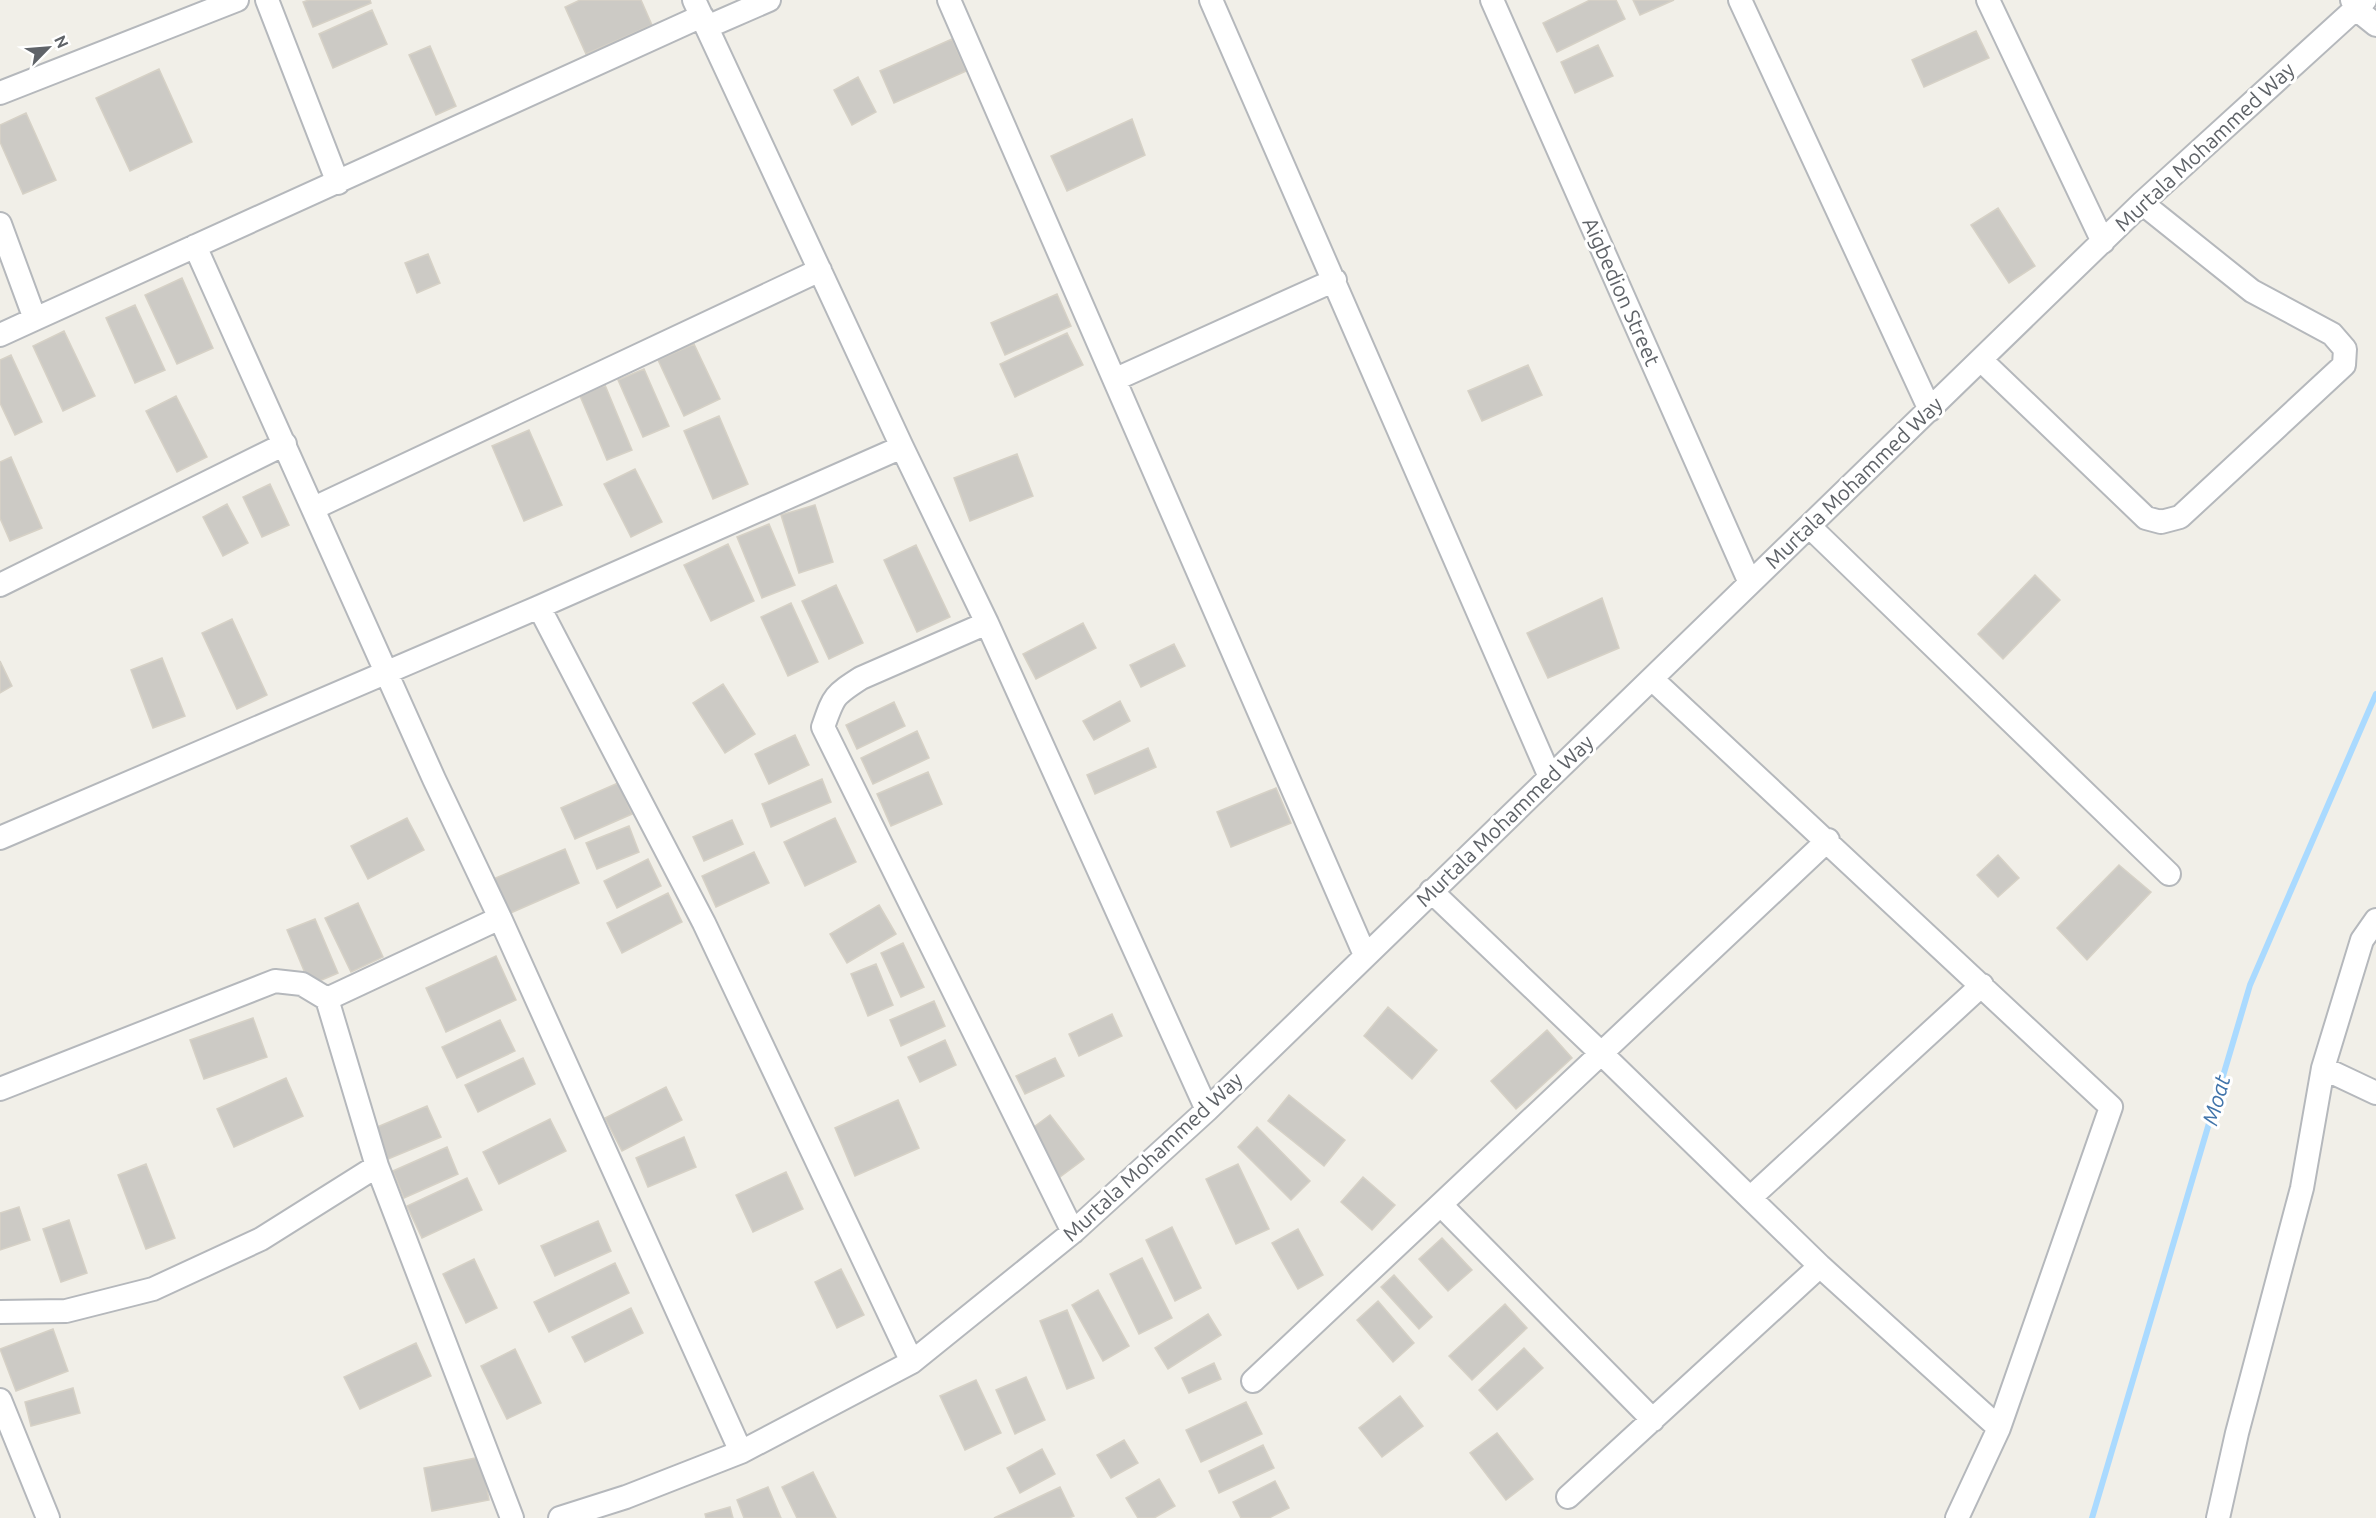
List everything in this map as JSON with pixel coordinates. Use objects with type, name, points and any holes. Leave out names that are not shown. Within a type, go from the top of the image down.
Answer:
[{"type":"street","points":[[0,93],[237,0]]},
{"type":"street","points":[[267,0],[338,183]]},
{"type":"street","points":[[0,335],[338,183],[701,14],[769,0]]},
{"type":"street","points":[[949,0],[1116,379],[1365,956]]},
{"type":"street","points":[[1211,0],[1550,777]]},
{"type":"street","name":"Aigbedion Street","points":[[1492,0],[1750,583]]},
{"type":"street","points":[[1740,0],[1930,410]]},
{"type":"street","points":[[1988,0],[2103,242]]},
{"type":"street","points":[[2358,3],[2376,25]]},
{"type":"street","name":"Murtala Mohammed Way","points":[[560,1518],[626,1497],[741,1452],[912,1362],[1073,1232],[1207,1110],[2142,203],[2358,3]]},
{"type":"street","points":[[701,14],[902,447],[987,623],[1207,1110]]},
{"type":"street","points":[[1981,360],[2146,518],[2161,522],[2180,517],[2344,365],[2345,350],[2332,334],[2252,291],[2142,203]]},
{"type":"street","points":[[0,224],[35,319]]},
{"type":"street","points":[[195,246],[434,779],[500,918],[741,1452]]},
{"type":"street","points":[[314,508],[820,270]]},
{"type":"street","points":[[1116,379],[1335,280]]},
{"type":"street","points":[[0,585],[285,444]]},
{"type":"street","points":[[0,838],[539,607],[902,447]]},
{"type":"street","points":[[1809,526],[2169,874]]},
{"type":"street","points":[[539,607],[704,923],[912,1362]]},
{"type":"street","points":[[987,623],[852,684],[833,699],[823,727],[1073,1232]]},
{"type":"street","points":[[1652,678],[1828,840],[2111,1107],[1999,1428],[1957,1518]]},
{"type":"street","points":[[1252,1381],[1828,840]]},
{"type":"street","points":[[1431,891],[1820,1266],[1999,1428]]},
{"type":"street","points":[[327,999],[500,918]]},
{"type":"street","points":[[2218,1518],[2237,1433],[2302,1188],[2323,1068],[2362,940],[2376,920]]},
{"type":"street","points":[[0,1089],[275,981],[302,984],[327,999],[377,1166],[512,1518]]},
{"type":"street","points":[[1750,1198],[1982,985]]},
{"type":"street","points":[[2323,1068],[2376,1093]]},
{"type":"street","points":[[0,1312],[66,1311],[153,1289],[261,1239],[377,1166]]},
{"type":"street","points":[[1440,1205],[1653,1420]]},
{"type":"street","points":[[1568,1497],[1820,1266]]},
{"type":"street","points":[[0,1400],[48,1518]]},
{"type":"building","points":[[309,0],[370,0],[371,3],[313,27],[303,2]]},
{"type":"building","points":[[580,0],[641,0],[652,25],[586,54],[565,7]]},
{"type":"building","points":[[1590,0],[1616,0],[1625,19],[1557,52],[1543,23]]},
{"type":"building","points":[[1633,0],[1674,0],[1640,15]]},
{"type":"building","points":[[372,10],[387,44],[333,68],[319,34]]},
{"type":"building","points":[[1976,31],[1989,58],[1924,87],[1912,60]]},
{"type":"building","points":[[952,39],[966,71],[894,103],[880,71]]},
{"type":"building","points":[[1598,45],[1613,76],[1575,93],[1561,62]]},
{"type":"building","points":[[430,46],[456,106],[436,115],[409,55]]},
{"type":"building","points":[[159,69],[192,142],[130,171],[96,98]]},
{"type":"building","points":[[858,77],[876,112],[852,125],[834,90]]},
{"type":"building","points":[[26,113],[56,180],[23,194],[0,142],[0,125]]},
{"type":"building","points":[[1132,119],[1145,155],[1067,191],[1051,156]]},
{"type":"building","points":[[1998,208],[2035,266],[2009,283],[1971,225]]},
{"type":"building","points":[[428,254],[440,283],[417,293],[405,263]]},
{"type":"building","points":[[182,278],[213,348],[177,364],[145,295]]},
{"type":"building","points":[[1057,294],[1071,326],[1005,355],[991,323]]},
{"type":"building","points":[[135,305],[165,370],[135,383],[106,318]]},
{"type":"building","points":[[64,331],[95,396],[63,411],[33,346]]},
{"type":"building","points":[[1067,333],[1083,365],[1015,397],[1000,364]]},
{"type":"building","points":[[694,344],[720,399],[684,416],[658,360]]},
{"type":"building","points":[[11,355],[42,422],[15,435],[0,403],[0,360]]},
{"type":"building","points":[[1528,365],[1542,395],[1482,421],[1468,391]]},
{"type":"building","points":[[644,369],[669,426],[643,437],[618,380]]},
{"type":"building","points":[[605,385],[632,450],[607,460],[580,396]]},
{"type":"building","points":[[176,396],[207,457],[177,472],[146,411]]},
{"type":"building","points":[[719,416],[748,484],[713,499],[684,431]]},
{"type":"building","points":[[529,430],[562,505],[524,521],[492,446]]},
{"type":"building","points":[[1017,454],[1033,496],[970,521],[954,478]]},
{"type":"building","points":[[11,457],[42,528],[10,541],[0,518],[0,462]]},
{"type":"building","points":[[635,469],[662,522],[631,537],[604,484]]},
{"type":"building","points":[[270,484],[289,525],[262,537],[243,497]]},
{"type":"building","points":[[227,504],[248,543],[223,556],[203,517]]},
{"type":"building","points":[[815,505],[833,562],[799,573],[781,515]]},
{"type":"building","points":[[769,524],[795,585],[762,598],[737,537]]},
{"type":"building","points":[[728,544],[754,601],[711,621],[684,565]]},
{"type":"building","points":[[916,545],[950,617],[917,632],[884,560]]},
{"type":"building","points":[[2035,575],[2060,600],[2003,659],[1978,634]]},
{"type":"building","points":[[836,585],[863,643],[829,659],[802,601]]},
{"type":"building","points":[[1602,598],[1619,648],[1548,678],[1527,633]]},
{"type":"building","points":[[791,603],[818,662],[788,676],[761,617]]},
{"type":"building","points":[[232,619],[267,695],[237,709],[202,633]]},
{"type":"building","points":[[1083,623],[1096,648],[1036,679],[1023,654]]},
{"type":"building","points":[[1174,644],[1185,666],[1141,687],[1130,665]]},
{"type":"building","points":[[162,658],[185,716],[153,728],[131,670]]},
{"type":"building","points":[[0,661],[12,686],[0,693]]},
{"type":"building","points":[[723,684],[755,734],[725,753],[693,703]]},
{"type":"building","points":[[1120,701],[1130,721],[1094,740],[1083,721]]},
{"type":"building","points":[[894,702],[905,726],[857,749],[846,725]]},
{"type":"building","points":[[917,731],[929,758],[873,784],[861,758]]},
{"type":"building","points":[[795,735],[809,765],[769,784],[755,754]]},
{"type":"building","points":[[1148,748],[1156,767],[1095,794],[1087,775]]},
{"type":"building","points":[[928,772],[942,804],[891,826],[877,794]]},
{"type":"building","points":[[822,779],[831,802],[771,827],[762,804]]},
{"type":"building","points":[[618,783],[632,814],[575,839],[561,808]]},
{"type":"building","points":[[1276,788],[1291,823],[1231,847],[1217,812]]},
{"type":"building","points":[[407,818],[424,850],[368,879],[351,846]]},
{"type":"building","points":[[835,818],[856,862],[805,886],[784,842]]},
{"type":"building","points":[[732,820],[743,844],[704,861],[693,837]]},
{"type":"building","points":[[629,826],[639,852],[597,869],[586,843]]},
{"type":"building","points":[[565,849],[579,883],[506,915],[491,880]]},
{"type":"building","points":[[754,852],[769,883],[716,907],[702,876]]},
{"type":"building","points":[[1998,855],[2019,878],[1998,897],[1977,875]]},
{"type":"building","points":[[648,859],[661,886],[617,908],[604,881]]},
{"type":"building","points":[[2119,865],[2151,892],[2087,960],[2057,928]]},
{"type":"building","points":[[668,893],[682,922],[622,953],[607,923]]},
{"type":"building","points":[[358,903],[383,957],[351,972],[325,918]]},
{"type":"building","points":[[879,905],[896,934],[847,963],[830,934]]},
{"type":"building","points":[[315,919],[338,973],[310,985],[287,930]]},
{"type":"building","points":[[903,943],[924,987],[901,997],[881,953]]},
{"type":"building","points":[[496,956],[516,1000],[446,1032],[426,988]]},
{"type":"building","points":[[876,964],[893,1005],[868,1016],[851,974]]},
{"type":"building","points":[[934,1001],[945,1026],[901,1046],[890,1020]]},
{"type":"building","points":[[1388,1007],[1437,1050],[1412,1079],[1364,1036]]},
{"type":"building","points":[[1112,1014],[1122,1036],[1079,1056],[1069,1034]]},
{"type":"building","points":[[253,1018],[267,1057],[204,1079],[190,1040]]},
{"type":"building","points":[[500,1020],[515,1051],[457,1078],[442,1047]]},
{"type":"building","points":[[1547,1030],[1572,1058],[1516,1109],[1491,1081]]},
{"type":"building","points":[[945,1040],[956,1065],[920,1082],[908,1057]]},
{"type":"building","points":[[523,1058],[535,1084],[478,1112],[465,1085]]},
{"type":"building","points":[[1055,1058],[1064,1076],[1025,1094],[1016,1076]]},
{"type":"building","points":[[286,1078],[303,1116],[234,1147],[217,1109]]},
{"type":"building","points":[[666,1087],[682,1120],[622,1151],[605,1118]]},
{"type":"building","points":[[1289,1095],[1345,1140],[1324,1166],[1268,1121]]},
{"type":"building","points":[[898,1100],[919,1148],[855,1176],[835,1128]]},
{"type":"building","points":[[427,1106],[441,1137],[388,1159],[375,1128]]},
{"type":"building","points":[[1050,1115],[1084,1159],[1060,1177],[1026,1133]]},
{"type":"building","points":[[550,1119],[566,1151],[499,1184],[483,1152]]},
{"type":"building","points":[[1257,1127],[1310,1181],[1291,1200],[1238,1147]]},
{"type":"building","points":[[684,1137],[696,1167],[648,1187],[636,1158]]},
{"type":"building","points":[[447,1147],[458,1174],[404,1198],[393,1171]]},
{"type":"building","points":[[146,1164],[175,1238],[146,1249],[118,1175]]},
{"type":"building","points":[[1238,1164],[1269,1229],[1236,1244],[1206,1179]]},
{"type":"building","points":[[786,1172],[803,1209],[753,1232],[736,1195]]},
{"type":"building","points":[[1363,1177],[1395,1205],[1372,1230],[1341,1202]]},
{"type":"building","points":[[467,1178],[482,1210],[422,1238],[407,1206]]},
{"type":"building","points":[[19,1207],[30,1240],[0,1250],[0,1213]]},
{"type":"building","points":[[69,1220],[87,1273],[61,1282],[43,1229]]},
{"type":"building","points":[[598,1221],[611,1251],[555,1276],[541,1246]]},
{"type":"building","points":[[1172,1227],[1201,1288],[1175,1301],[1146,1240]]},
{"type":"building","points":[[1298,1229],[1323,1275],[1298,1289],[1272,1243]]},
{"type":"building","points":[[1442,1238],[1472,1270],[1448,1291],[1419,1259]]},
{"type":"building","points":[[1142,1258],[1172,1318],[1139,1334],[1110,1274]]},
{"type":"building","points":[[474,1259],[497,1308],[466,1323],[443,1274]]},
{"type":"building","points":[[615,1263],[629,1293],[549,1332],[534,1302]]},
{"type":"building","points":[[841,1269],[864,1315],[837,1328],[815,1282]]},
{"type":"building","points":[[1394,1275],[1432,1317],[1419,1329],[1381,1287]]},
{"type":"building","points":[[1098,1290],[1129,1346],[1103,1361],[1072,1305]]},
{"type":"building","points":[[1378,1301],[1414,1343],[1393,1362],[1357,1320]]},
{"type":"building","points":[[1505,1304],[1527,1328],[1472,1380],[1449,1356]]},
{"type":"building","points":[[631,1308],[643,1333],[585,1362],[572,1337]]},
{"type":"building","points":[[1067,1310],[1094,1378],[1067,1389],[1040,1321]]},
{"type":"building","points":[[1208,1314],[1221,1335],[1168,1369],[1155,1348]]},
{"type":"building","points":[[53,1329],[68,1371],[16,1391],[0,1349]]},
{"type":"building","points":[[416,1343],[431,1376],[360,1409],[344,1377]]},
{"type":"building","points":[[1524,1348],[1543,1368],[1497,1410],[1479,1390]]},
{"type":"building","points":[[515,1349],[541,1403],[507,1419],[481,1366]]},
{"type":"building","points":[[1214,1363],[1221,1379],[1189,1393],[1182,1378]]},
{"type":"building","points":[[1026,1377],[1045,1420],[1015,1434],[996,1390]]},
{"type":"building","points":[[976,1380],[1001,1433],[965,1450],[940,1396]]},
{"type":"building","points":[[73,1388],[80,1413],[31,1426],[25,1402]]},
{"type":"building","points":[[1400,1396],[1423,1426],[1382,1457],[1359,1428]]},
{"type":"building","points":[[1246,1402],[1262,1434],[1201,1462],[1186,1430]]},
{"type":"building","points":[[1497,1433],[1533,1479],[1506,1500],[1470,1453]]},
{"type":"building","points":[[1124,1440],[1138,1463],[1111,1478],[1097,1455]]},
{"type":"building","points":[[1263,1445],[1274,1468],[1219,1493],[1209,1471]]},
{"type":"building","points":[[1042,1449],[1055,1474],[1020,1493],[1007,1468]]},
{"type":"building","points":[[481,1457],[489,1500],[432,1511],[424,1468]]},
{"type":"building","points":[[813,1472],[836,1518],[797,1518],[782,1487]]},
{"type":"building","points":[[1159,1479],[1175,1506],[1154,1518],[1138,1518],[1126,1498]]},
{"type":"building","points":[[1275,1481],[1289,1508],[1269,1518],[1241,1518],[1233,1502]]},
{"type":"building","points":[[768,1487],[781,1518],[744,1518],[737,1500]]},
{"type":"building","points":[[1060,1487],[1074,1516],[1069,1518],[994,1518]]},
{"type":"building","points":[[730,1507],[733,1518],[706,1518],[705,1514]]},
{"type":"waterway","name":"Moat","points":[[2092,1518],[2250,985],[2376,694]]}]
